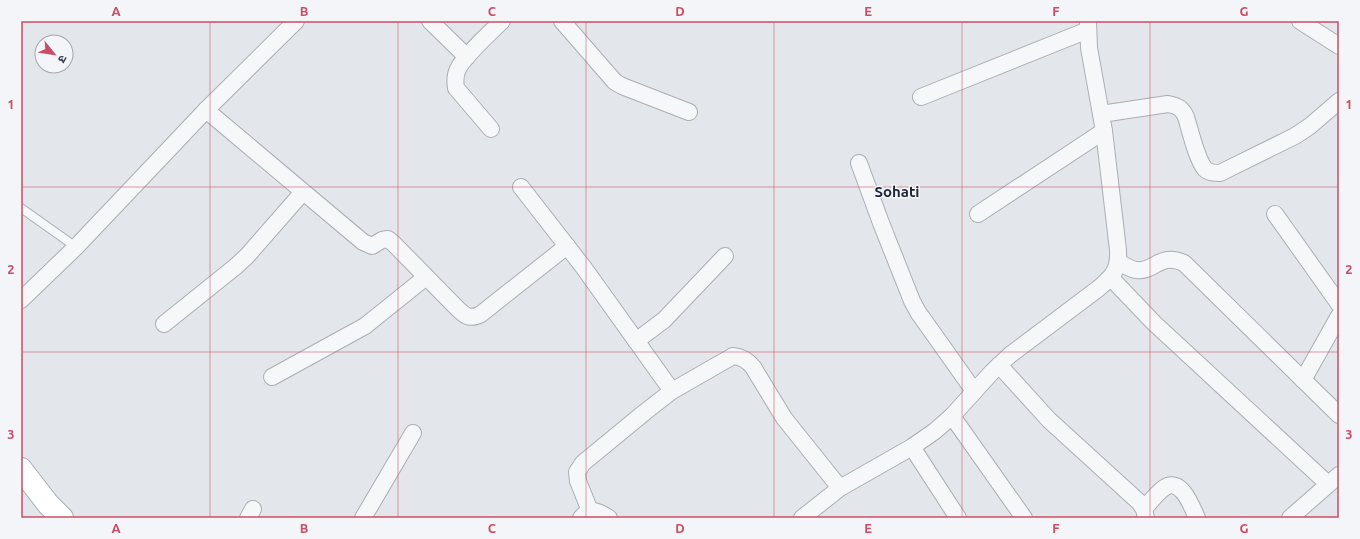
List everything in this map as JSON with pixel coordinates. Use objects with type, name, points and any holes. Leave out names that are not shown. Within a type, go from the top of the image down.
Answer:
[{"type":"main road","points":[[21,469],[48,504],[62,518]]},
{"type":"street","points":[[21,300],[76,248],[206,110],[296,21]]},
{"type":"street","points":[[430,21],[467,57]]},
{"type":"street","points":[[491,129],[456,88],[455,80],[458,69],[467,57],[502,21]]},
{"type":"street","points":[[562,21],[615,82],[688,112]]},
{"type":"street","points":[[1300,21],[1339,46]]},
{"type":"street","points":[[802,518],[840,488],[912,447],[952,416],[974,391],[1010,355],[1111,278],[1117,269],[1119,262],[1104,131],[1089,48],[1088,25],[921,97]]},
{"type":"street","points":[[1101,114],[1168,104],[1177,106],[1183,110],[1201,163],[1206,170],[1213,173],[1220,173],[1295,136],[1310,126],[1339,101]]},
{"type":"street","points":[[206,110],[368,245],[372,246],[382,240],[388,239],[462,313],[469,317],[474,318],[481,314],[567,246]]},
{"type":"street","points":[[978,214],[1104,131]]},
{"type":"street","points":[[859,163],[912,301],[918,312],[974,391]]},
{"type":"street","points":[[521,187],[567,246],[672,392]]},
{"type":"street","points":[[164,324],[235,268],[303,192]]},
{"type":"street","points":[[1275,214],[1339,304]]},
{"type":"street","points":[[636,341],[664,320],[726,256]]},
{"type":"street","points":[[1119,262],[1136,270],[1142,270],[1167,259],[1176,259],[1184,262],[1339,415]]},
{"type":"street","points":[[272,378],[365,326],[426,277]]},
{"type":"street","points":[[1111,278],[1154,323],[1333,480],[1290,518]]},
{"type":"street","points":[[1303,380],[1339,316]]},
{"type":"street","points":[[608,518],[596,511],[585,514],[577,472],[583,463],[645,412],[672,392],[733,356],[740,357],[753,367],[784,418],[840,488]]},
{"type":"street","points":[[999,365],[1049,420],[1138,502],[1145,513],[1164,488],[1172,485],[1179,487],[1188,497],[1197,518]]},
{"type":"street","points":[[952,416],[1024,518]]},
{"type":"street","points":[[363,518],[413,433]]},
{"type":"street","points":[[912,447],[958,518]]},
{"type":"lane","points":[[21,208],[76,248]]},
{"type":"district","name":"Sohati","points":[[897,192]]}]
